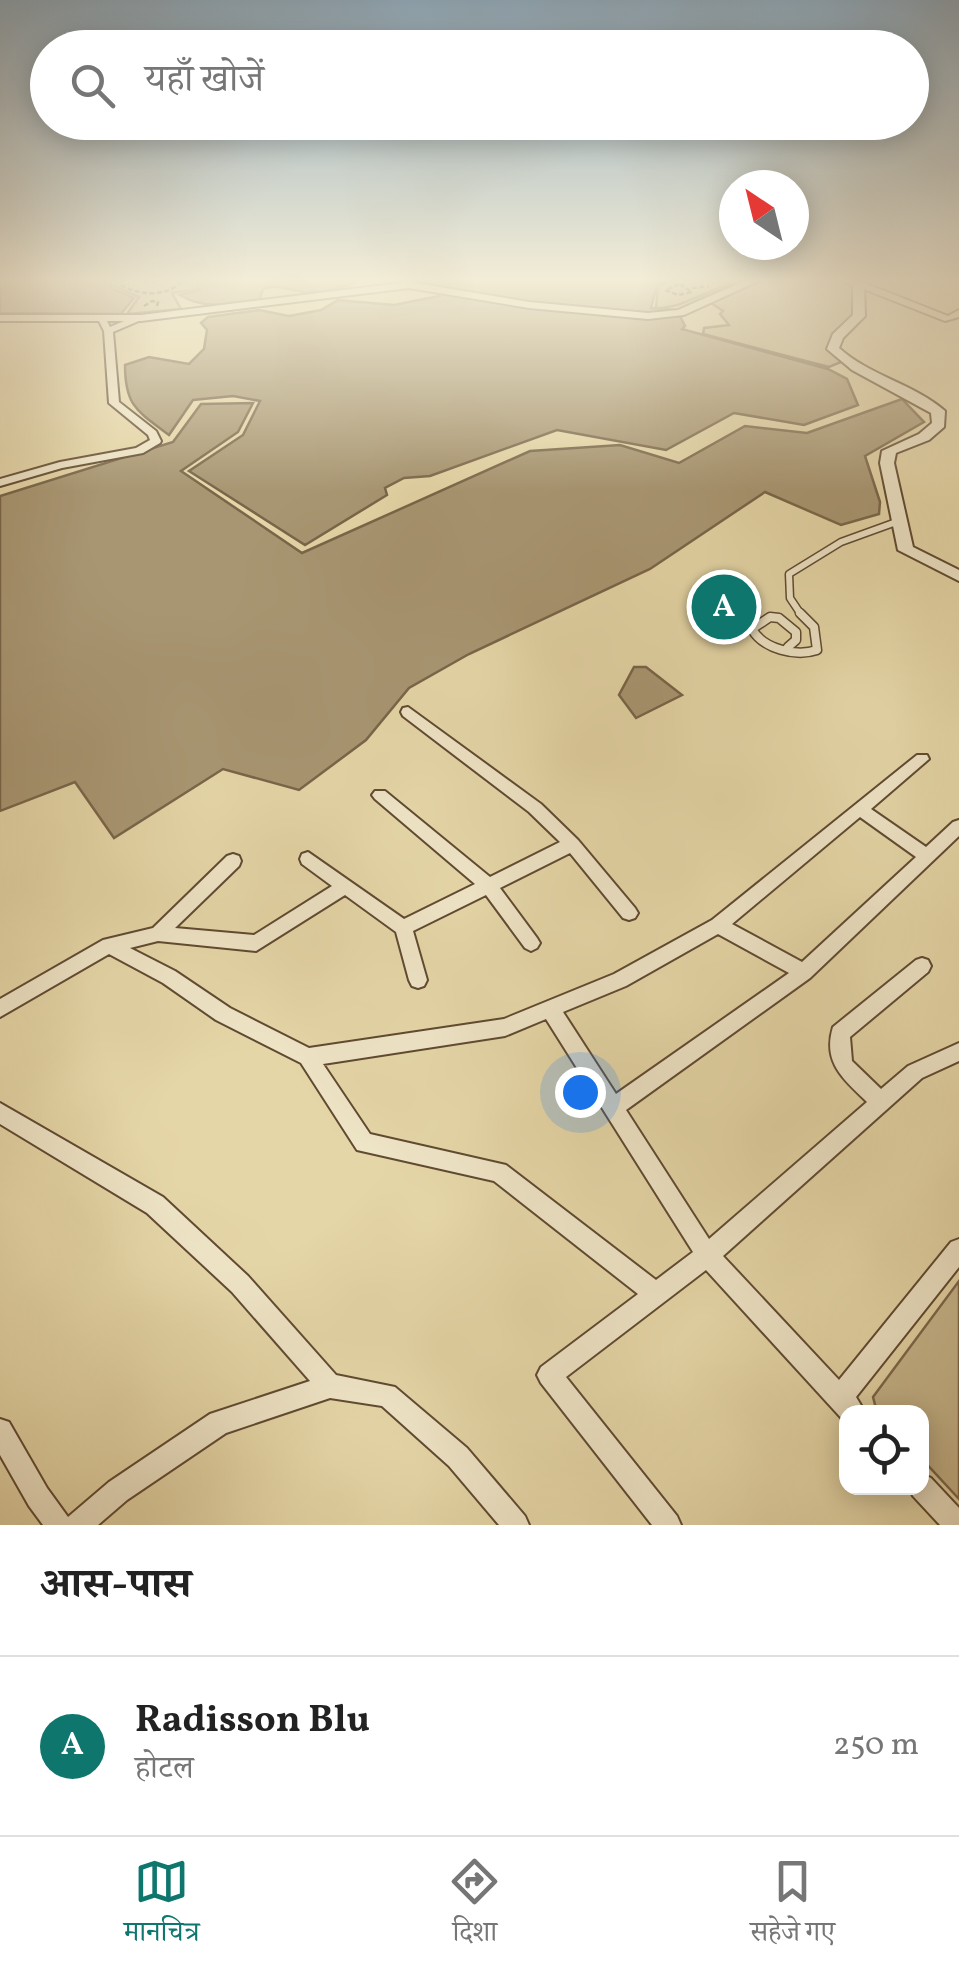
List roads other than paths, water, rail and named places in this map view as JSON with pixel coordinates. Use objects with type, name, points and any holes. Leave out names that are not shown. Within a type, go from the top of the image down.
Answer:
[{"type":"street","points":[[0,483],[60,465],[139,451],[156,441],[152,432],[114,403],[108,349]]},
{"type":"street","points":[[833,349],[846,363],[919,397],[938,411],[939,424],[924,437],[889,451],[887,463],[906,550],[959,576]]},
{"type":"street","points":[[408,712],[535,808],[572,844],[630,913]]},
{"type":"street","points":[[308,1057],[505,1027],[620,980],[718,925],[922,759]]},
{"type":"street","points":[[380,796],[489,886],[532,943]]},
{"type":"street","points":[[860,808],[927,856]]},
{"type":"street","points":[[613,1107],[804,972],[959,826]]},
{"type":"street","points":[[403,928],[572,844]]},
{"type":"street","points":[[308,858],[403,928],[418,980]]},
{"type":"street","points":[[158,934],[233,861]]},
{"type":"street","points":[[0,1008],[109,945],[158,934],[256,943],[344,887]]},
{"type":"street","points":[[718,925],[804,972]]},
{"type":"street","points":[[109,945],[169,977],[223,1014],[308,1057],[364,1144],[499,1172],[656,1294]]},
{"type":"street","points":[[881,1102],[843,1064],[840,1034],[922,966]]},
{"type":"street","points":[[550,1008],[707,1255],[846,1405],[956,1260]]},
{"type":"street","points":[[668,1525],[549,1375],[707,1255],[915,1072],[959,1052]]},
{"type":"street","points":[[0,1113],[154,1205],[240,1284],[330,1386]]},
{"type":"street","points":[[78,1525],[118,1491],[219,1423],[330,1386],[387,1395],[458,1456],[516,1525]]},
{"type":"street","points":[[0,1431],[38,1497],[60,1525]]},
{"type":"street","points":[[929,1495],[957,1525]]},
{"type":"lane","points":[[788,647],[796,640],[796,632],[780,618],[770,616],[752,629],[761,643],[777,649],[788,647],[802,655],[817,650],[814,627],[795,611],[788,598],[789,574],[831,544],[864,529],[898,521]]},
{"type":"place","name":"Radisson Blu","points":[[724,607]]}]
